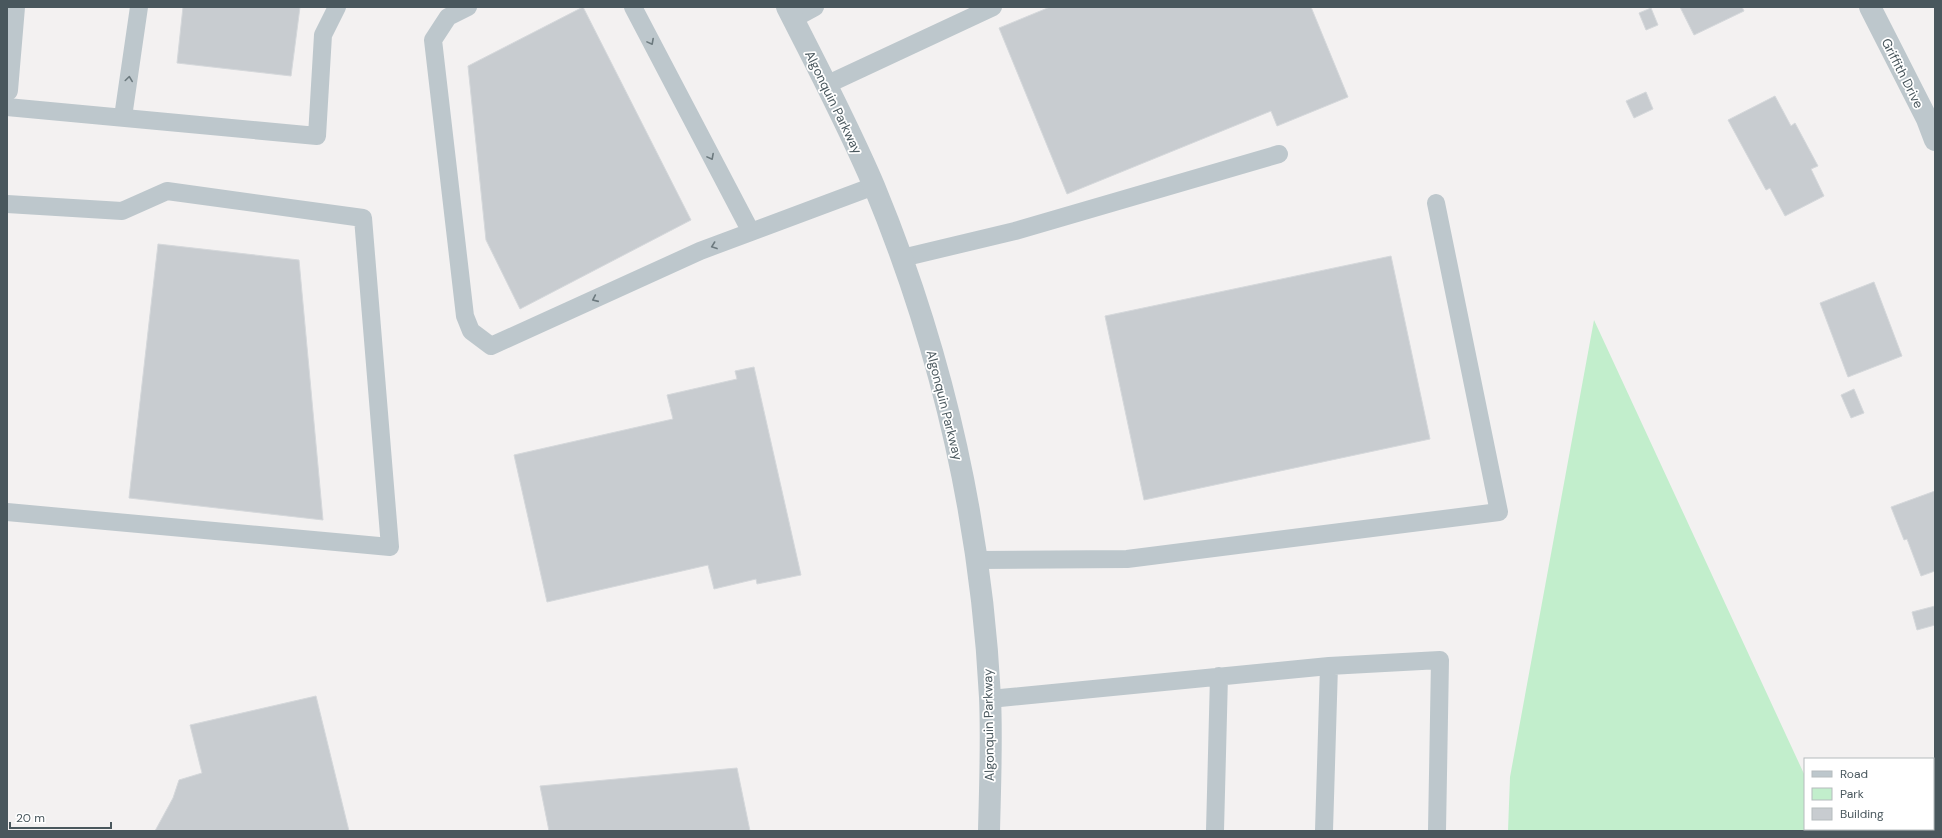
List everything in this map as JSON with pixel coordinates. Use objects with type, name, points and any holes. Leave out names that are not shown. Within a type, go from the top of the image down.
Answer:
[{"type":"street","points":[[7,90],[14,7]]},
{"type":"street","name":"Griffith Drive","points":[[1870,7],[1931,119],[1935,140]]},
{"type":"street","name":"Algonquin Parkway","points":[[790,13],[874,186],[902,258],[936,365],[954,433],[967,496],[982,602],[990,699],[989,831]]},
{"type":"lane","points":[[123,118],[139,7]]},
{"type":"lane","points":[[7,107],[318,136],[323,35],[337,7]]},
{"type":"lane","points":[[468,7],[448,18],[433,40],[465,316],[471,330],[491,346],[700,251],[874,186]]},
{"type":"lane","points":[[633,7],[751,232]]},
{"type":"lane","points":[[790,13],[815,7]]},
{"type":"lane","points":[[826,85],[993,7]]},
{"type":"lane","points":[[902,258],[1015,231],[1279,154]]},
{"type":"lane","points":[[7,204],[122,211],[167,191],[363,218],[390,547],[7,512]]},
{"type":"lane","points":[[977,560],[1127,559],[1499,512],[1436,203]]},
{"type":"lane","points":[[990,699],[1329,666],[1440,660],[1437,831]]},
{"type":"lane","points":[[1324,831],[1329,666]]},
{"type":"lane","points":[[1215,831],[1219,676]]},
{"type":"green space","points":[[1594,320],[1804,774],[1804,830],[1830,831],[1508,831],[1510,777]]},
{"type":"building","points":[[183,7],[300,7],[291,76],[177,63]]},
{"type":"building","points":[[583,7],[691,220],[520,309],[486,240],[468,66]]},
{"type":"building","points":[[1050,7],[1311,7],[1348,97],[1277,126],[1271,111],[1067,194],[999,28]]},
{"type":"building","points":[[1680,7],[1742,7],[1744,11],[1694,35]]},
{"type":"building","points":[[1651,8],[1658,25],[1646,30],[1639,13]]},
{"type":"building","points":[[1646,92],[1653,109],[1634,118],[1626,101]]},
{"type":"building","points":[[1775,96],[1791,126],[1795,123],[1818,166],[1811,169],[1824,196],[1785,216],[1770,188],[1766,190],[1728,120]]},
{"type":"building","points":[[158,244],[299,260],[323,520],[129,498]]},
{"type":"building","points":[[1391,256],[1430,439],[1144,500],[1105,316]]},
{"type":"building","points":[[1874,282],[1902,356],[1848,377],[1820,303]]},
{"type":"building","points":[[754,367],[801,575],[757,584],[756,579],[714,589],[708,565],[547,602],[514,455],[673,419],[667,395],[737,379],[735,371]]},
{"type":"building","points":[[1854,389],[1864,413],[1851,418],[1841,395]]},
{"type":"building","points":[[1935,491],[1935,571],[1921,576],[1907,539],[1904,540],[1891,507]]},
{"type":"building","points":[[1935,606],[1935,625],[1917,630],[1912,612]]},
{"type":"building","points":[[316,696],[349,831],[155,831],[173,798],[179,780],[202,773],[190,725]]},
{"type":"building","points":[[737,768],[750,831],[549,831],[540,786]]}]
